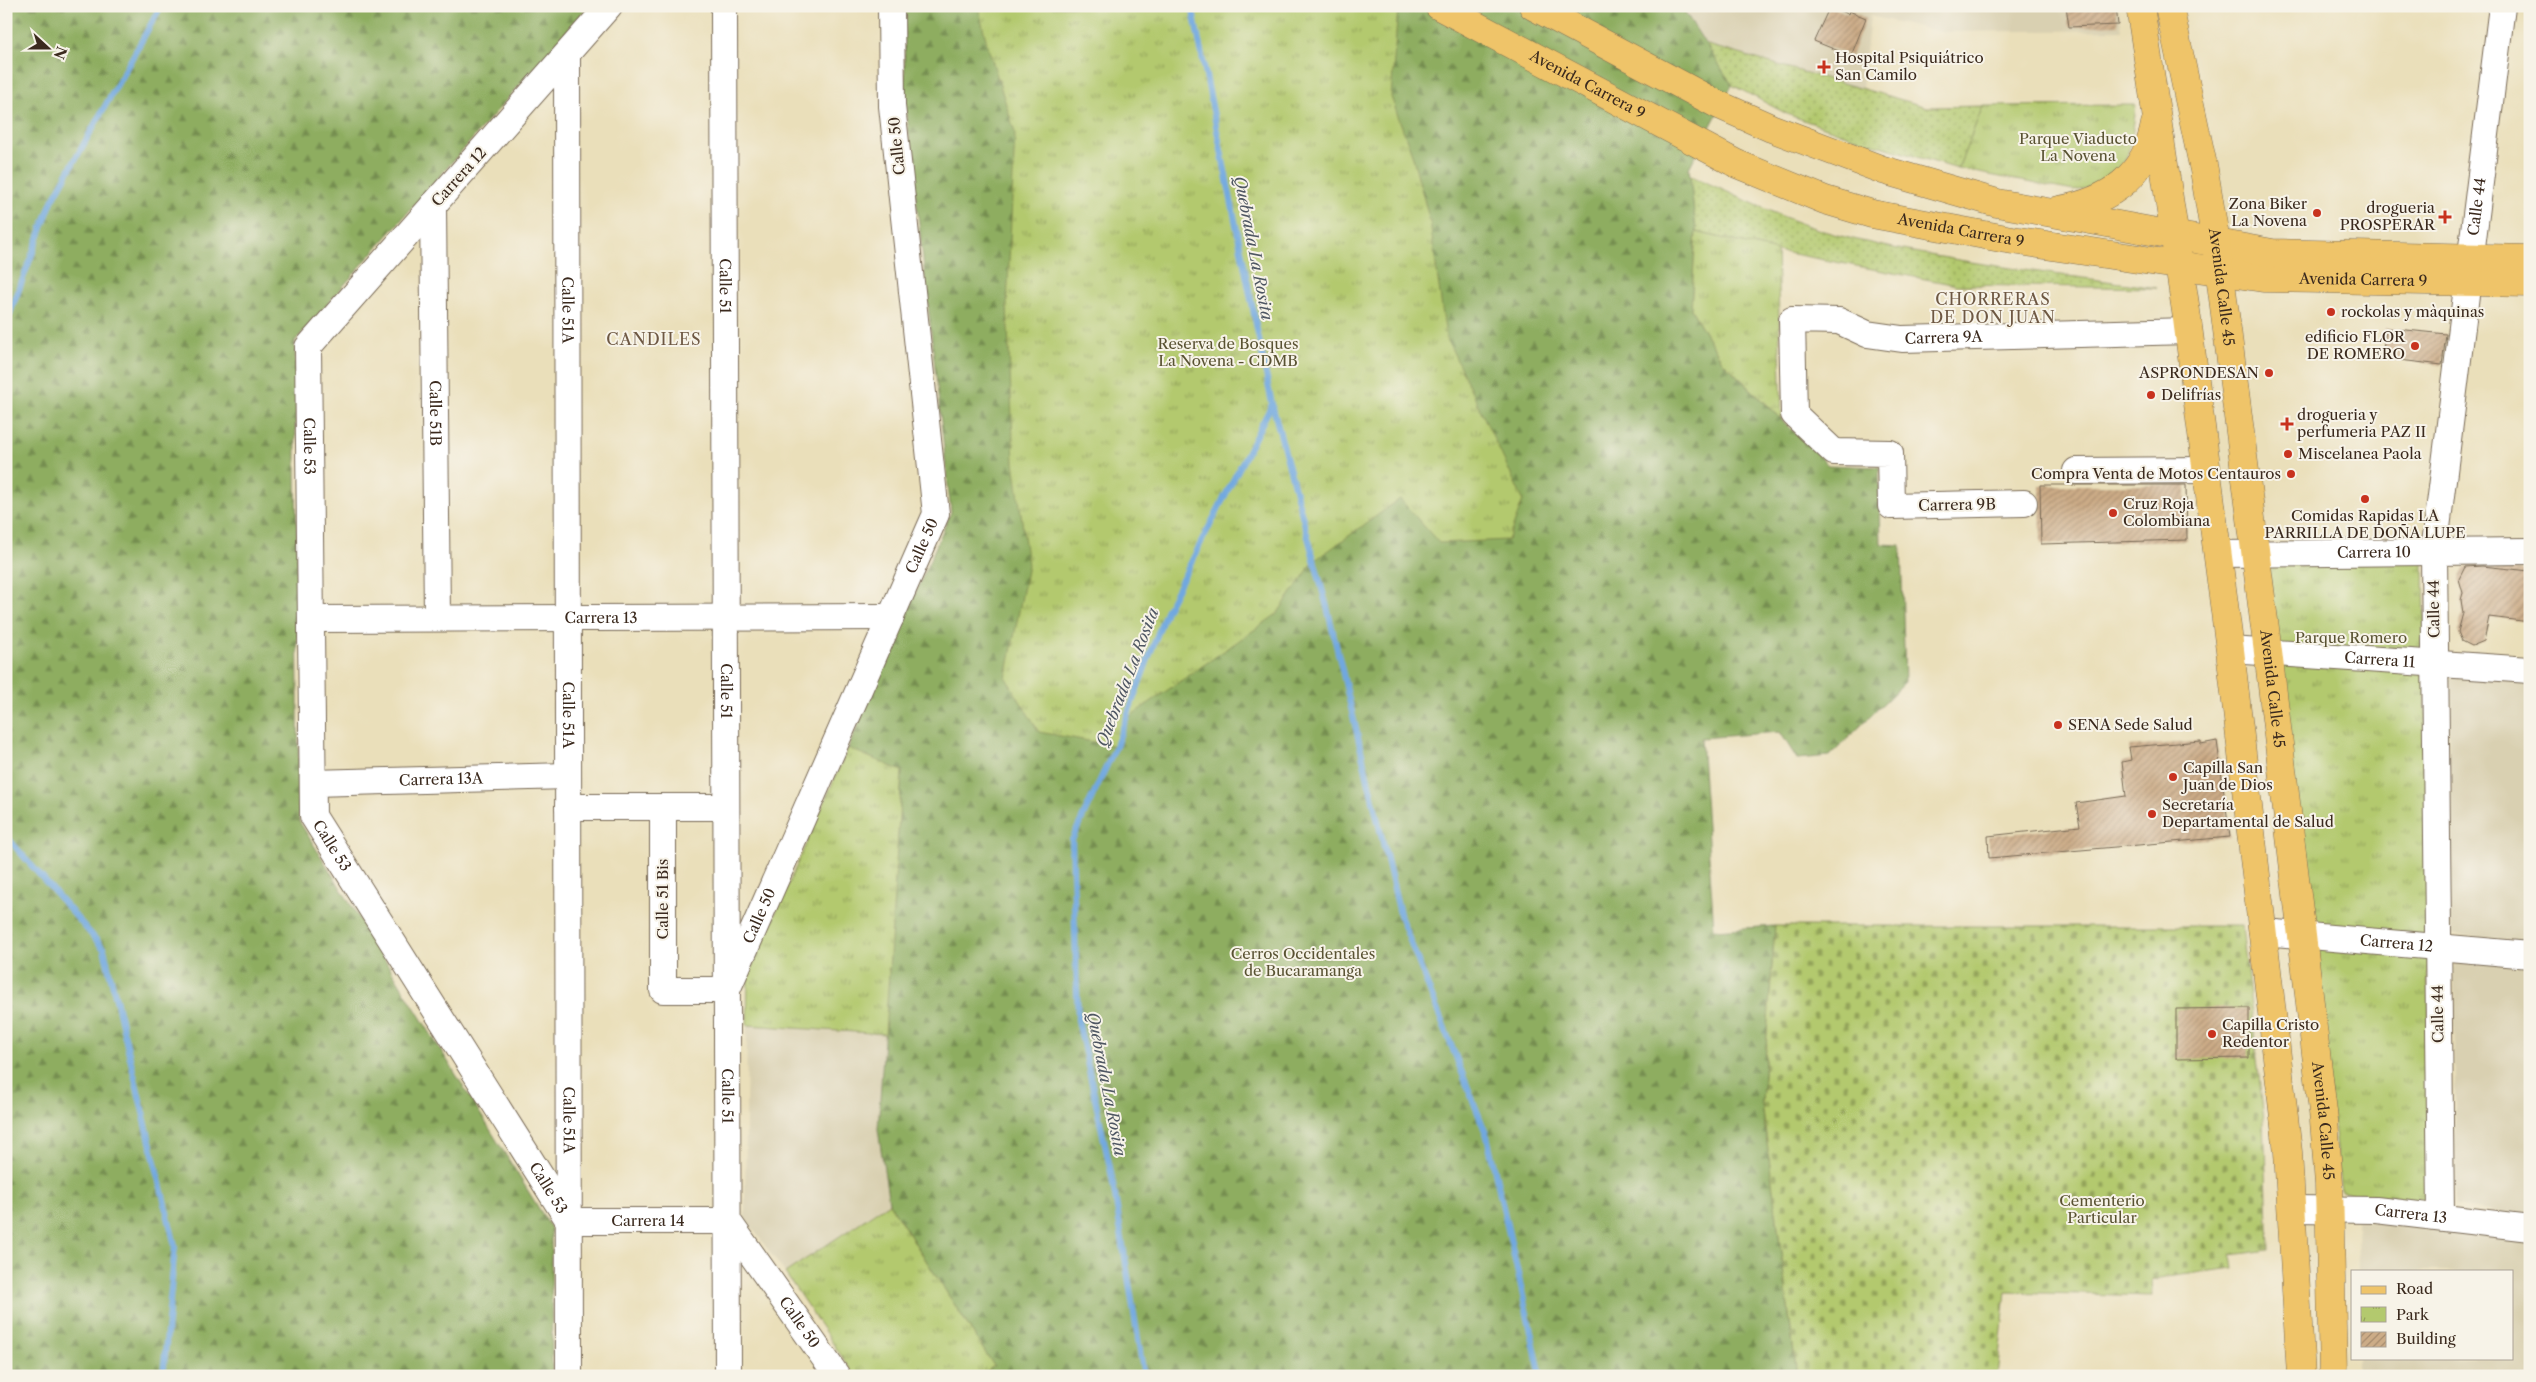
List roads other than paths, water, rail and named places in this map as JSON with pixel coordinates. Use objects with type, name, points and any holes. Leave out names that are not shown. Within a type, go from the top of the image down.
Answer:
[{"type":"main road","name":"Avenida Carrera 9","points":[[1439,6],[1696,144],[1780,182],[1872,214],[2006,239],[2180,267],[2263,278],[2469,270],[2530,259]]},
{"type":"main road","name":"Avenida Carrera 9","points":[[1533,6],[1717,104],[1799,140],[1940,188],[2046,213],[2272,254],[2469,270],[2530,283]]},
{"type":"main road","points":[[2140,6],[2180,267],[2219,554],[2288,1152],[2301,1376]]},
{"type":"main road","name":"Avenida Calle 45","points":[[2169,6],[2199,144],[2216,244],[2303,936],[2326,1142],[2330,1208],[2333,1376]]},
{"type":"main road","points":[[2046,213],[2090,204],[2121,185],[2132,174],[2149,148],[2156,117]]},
{"type":"street","name":"Carrera 12","points":[[308,347],[609,6]]},
{"type":"street","name":"Calle 51","points":[[724,6],[728,1376]]},
{"type":"street","name":"Calle 50","points":[[727,990],[936,514],[892,106],[891,6]]},
{"type":"street","name":"Calle 44","points":[[2440,1216],[2434,552],[2502,6]]},
{"type":"street","name":"Calle 51A","points":[[566,55],[569,1376]]},
{"type":"street","name":"Calle 51B","points":[[433,206],[437,618]]},
{"type":"street","name":"Carrera 9A","points":[[1890,506],[1890,454],[1834,452],[1794,414],[1792,320],[1839,321],[1868,334],[1902,339],[2188,331]]},
{"type":"street","name":"Calle 53","points":[[308,347],[313,816],[569,1221]]},
{"type":"street","points":[[2076,472],[2207,470]]},
{"type":"street","name":"Carrera 9B","points":[[1890,506],[2024,503]]},
{"type":"street","name":"Carrera 10","points":[[2219,554],[2530,551]]},
{"type":"street","name":"Carrera 13","points":[[311,619],[891,617]]},
{"type":"street","name":"Carrera 11","points":[[2230,650],[2530,670]]},
{"type":"street","name":"Carrera 13A","points":[[313,783],[568,776]]},
{"type":"street","points":[[568,807],[726,807]]},
{"type":"street","name":"Calle 51 Bis","points":[[664,807],[663,990],[727,990]]},
{"type":"street","name":"Carrera 12","points":[[2263,932],[2530,956]]},
{"type":"street","name":"Carrera 13","points":[[2292,1208],[2376,1210],[2530,1228]]},
{"type":"street","name":"Carrera 14","points":[[569,1221],[728,1221]]},
{"type":"street","name":"Calle 50","points":[[728,1221],[837,1376]]},
{"type":"waterway","points":[[6,324],[52,201],[161,6]]},
{"type":"waterway","name":"Quebrada La Rosita","points":[[1144,1376],[1112,1177],[1078,1020],[1072,840],[1116,746],[1166,611],[1272,404],[1192,6]]},
{"type":"waterway","points":[[1272,404],[1328,611],[1401,918],[1487,1136],[1541,1376]]},
{"type":"waterway","points":[[6,836],[104,949],[175,1246],[163,1376]]},
{"type":"place","name":"Hospital Psiquiátrico San Camilo","points":[[1824,67]]},
{"type":"place","name":"Zona Biker La Novena","points":[[2317,213]]},
{"type":"place","name":"drogueria PROSPERAR","points":[[2445,217]]},
{"type":"place","name":"rockolas y màquinas","points":[[2331,312]]},
{"type":"place","name":"edificio FLOR DE ROMERO","points":[[2415,346]]},
{"type":"place","name":"ASPRONDESAN","points":[[2269,373]]},
{"type":"place","name":"Delifrías","points":[[2151,395]]},
{"type":"place","name":"drogueria y perfumeria PAZ II","points":[[2287,424]]},
{"type":"place","name":"Miscelanea Paola","points":[[2288,454]]},
{"type":"place","name":"Compra Venta de Motos Centauros","points":[[2291,474]]},
{"type":"place","name":"Comidas Rapidas LA PARRILLA DE DOÑA LUPE","points":[[2365,499]]},
{"type":"place","name":"Cruz Roja Colombiana","points":[[2113,513]]},
{"type":"place","name":"SENA Sede Salud","points":[[2058,725]]},
{"type":"place","name":"Capilla San Juan de Dios","points":[[2173,777]]},
{"type":"place","name":"Secretaría Departamental de Salud","points":[[2152,814]]},
{"type":"place","name":"Capilla Cristo Redentor","points":[[2212,1034]]},
{"type":"district","name":"CHORRERAS DE DON JUAN","points":[[1993,308]]},
{"type":"district","name":"CANDILES","points":[[654,339]]},
{"type":"park label","name":"Parque Viaducto La Novena","points":[[2078,148]]},
{"type":"park label","name":"Reserva de Bosques La Novena - CDMB","points":[[1228,352]]},
{"type":"park label","name":"Parque Romero","points":[[2351,638]]},
{"type":"park label","name":"Cerros Occidentales de Bucaramanga","points":[[1303,962]]},
{"type":"park label","name":"Cementerio Particular","points":[[2102,1210]]}]
